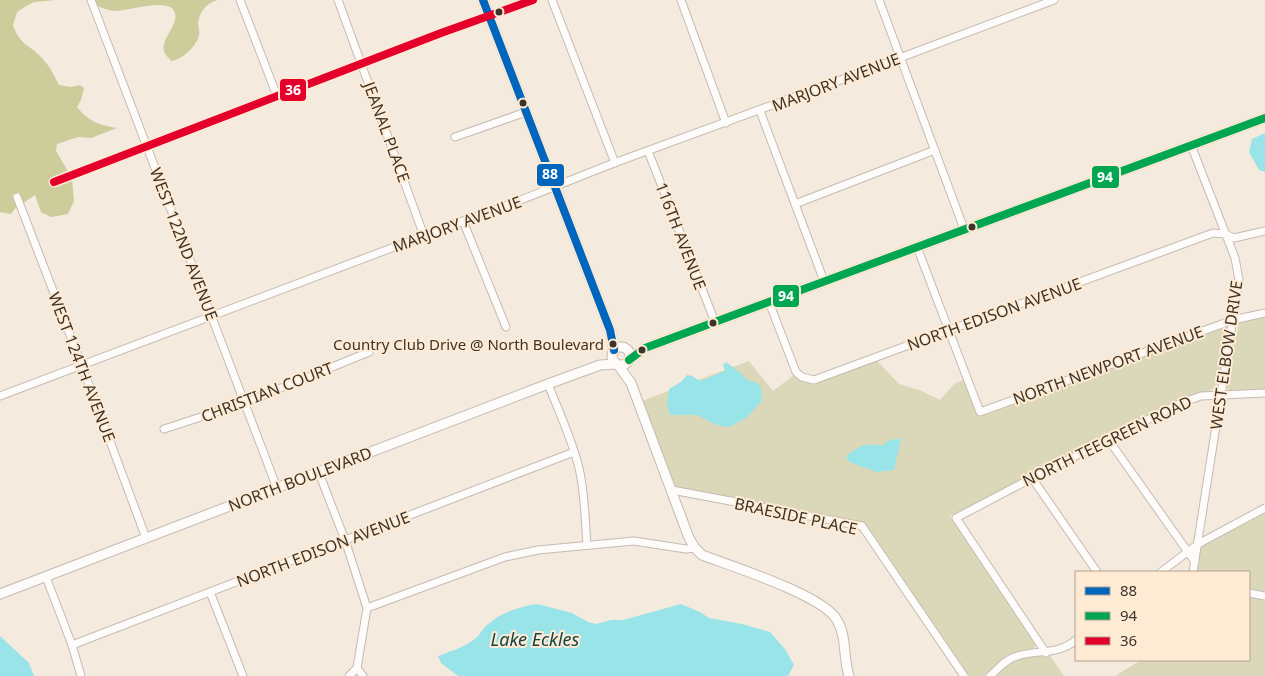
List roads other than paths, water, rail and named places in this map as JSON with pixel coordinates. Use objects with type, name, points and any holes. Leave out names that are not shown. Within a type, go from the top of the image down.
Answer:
[{"type":"street","name":"WEST 122ND AVENUE","points":[[91,0],[277,488]]},
{"type":"street","points":[[240,0],[277,96]]},
{"type":"street","name":"JEANAL PLACE","points":[[338,0],[424,236]]},
{"type":"street","points":[[483,0],[610,330],[619,350],[630,354],[628,361],[631,383],[689,538],[702,555],[787,587],[829,610],[837,619],[843,634],[845,664],[849,676]]},
{"type":"street","points":[[54,182],[441,33],[533,0]]},
{"type":"street","points":[[552,0],[615,163]]},
{"type":"street","points":[[681,0],[726,123]]},
{"type":"street","points":[[879,0],[964,229]]},
{"type":"street","name":"MARJORY AVENUE","points":[[0,396],[463,221],[506,207],[615,163],[760,111],[1054,0]]},
{"type":"street","points":[[760,111],[824,281]]},
{"type":"street","points":[[455,137],[526,112]]},
{"type":"street","points":[[619,350],[645,348],[1265,118]]},
{"type":"street","name":"WEST ELBOW DRIVE","points":[[1191,145],[1235,258],[1239,280],[1193,571]]},
{"type":"street","points":[[795,204],[935,150]]},
{"type":"street","name":"116TH AVENUE","points":[[648,151],[715,322]]},
{"type":"street","name":"WEST 124TH AVENUE","points":[[17,196],[146,538]]},
{"type":"street","points":[[463,221],[506,327]]},
{"type":"street","name":"NORTH EDISON AVENUE","points":[[769,302],[796,372],[802,377],[814,380],[1213,233],[1225,234],[1234,238],[1265,232]]},
{"type":"street","points":[[917,247],[948,331]]},
{"type":"street","name":"NORTH NEWPORT AVENUE","points":[[948,331],[980,412],[1233,320],[1265,313]]},
{"type":"street","points":[[617,365],[624,365],[645,348]]},
{"type":"street","points":[[619,350],[612,360],[631,383]]},
{"type":"street","name":"NORTH BOULEVARD","points":[[0,594],[600,365],[619,350]]},
{"type":"street","name":"CHRISTIAN COURT","points":[[164,429],[244,403],[369,352]]},
{"type":"street","name":"NORTH BOULEVARD","points":[[600,365],[617,365]]},
{"type":"street","points":[[548,384],[574,452],[584,497],[586,545]]},
{"type":"street","name":"NORTH TEEGREEN ROAD","points":[[1046,653],[956,518],[1181,403],[1201,396],[1265,393]]},
{"type":"street","points":[[1108,439],[1195,562]]},
{"type":"street","name":"NORTH EDISON AVENUE","points":[[72,645],[574,452]]},
{"type":"street","points":[[319,473],[345,540],[367,608],[357,668],[349,676]]},
{"type":"street","points":[[1032,478],[1096,571]]},
{"type":"street","name":"BRAESIDE PLACE","points":[[672,490],[862,526],[964,676]]},
{"type":"street","points":[[1162,571],[1198,544],[1265,508]]},
{"type":"street","points":[[367,608],[505,557],[538,550],[634,541],[686,549],[695,548]]},
{"type":"street","points":[[46,577],[72,645],[81,676]]},
{"type":"street","points":[[210,592],[243,676]]},
{"type":"street","points":[[1250,593],[1265,596]]},
{"type":"street","points":[[990,676],[1010,659],[1024,654],[1046,653],[1062,649],[1075,641]]},
{"type":"street","points":[[357,668],[363,676]]},
{"type":"water","points":[[1265,133],[1265,172],[1259,170],[1249,152],[1252,139]]},
{"type":"water","points":[[726,362],[747,380],[757,383],[761,387],[762,401],[747,417],[730,427],[717,425],[697,415],[671,415],[669,413],[667,402],[669,389],[681,382],[687,375],[700,381],[725,371],[723,365]]},
{"type":"water","points":[[901,439],[894,470],[877,472],[849,462],[846,456],[863,446],[872,444],[883,446],[887,441]]},
{"type":"water","name":"Lake Eckles","points":[[537,604],[572,613],[588,622],[596,624],[611,620],[623,620],[681,604],[709,618],[742,624],[770,632],[785,649],[794,665],[788,676],[458,676],[441,663],[438,656],[473,640],[492,620],[504,613]]},
{"type":"water","points":[[0,636],[29,663],[34,676],[0,676]]},
{"type":"place","name":"Country Club Drive @ North Boulevard","points":[[613,344]]}]
